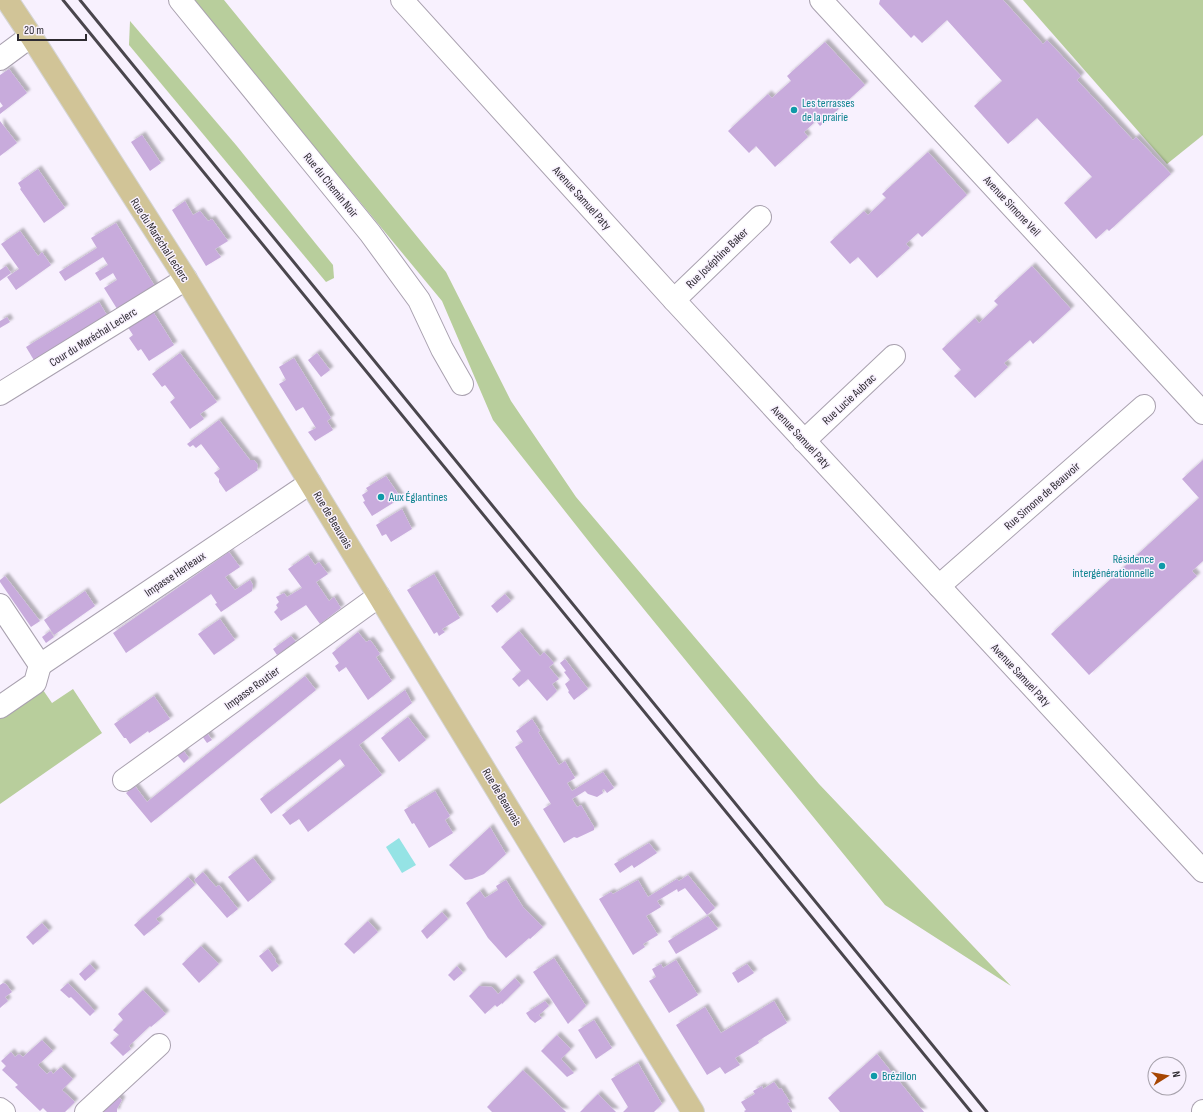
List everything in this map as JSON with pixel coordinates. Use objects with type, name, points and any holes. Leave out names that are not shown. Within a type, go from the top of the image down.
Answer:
[{"type":"main road","name":"Rue du Maréchal Leclerc","points":[[7,0],[186,279],[310,483]]},
{"type":"main road","name":"Rue de Beauvais","points":[[310,483],[686,1109]]},
{"type":"street","name":"Rue du Chemin Noir","points":[[180,0],[370,232],[420,300],[442,349],[462,384]]},
{"type":"street","name":"Avenue Samuel Paty","points":[[402,0],[674,300],[1203,872]]},
{"type":"street","name":"Avenue Simone Veil","points":[[821,0],[1203,413]]},
{"type":"street","points":[[0,59],[31,36]]},
{"type":"street","name":"Rue Joséphine Baker","points":[[674,300],[760,217]]},
{"type":"street","name":"Cour du Maréchal Leclerc","points":[[0,394],[186,279]]},
{"type":"street","name":"Rue Lucie Aubrac","points":[[804,441],[894,356]]},
{"type":"street","name":"Rue Simone de Beauvoir","points":[[939,586],[1144,406]]},
{"type":"street","name":"Impasse Herleaux","points":[[40,665],[310,483]]},
{"type":"street","name":"Impasse Routier","points":[[124,780],[379,596]]},
{"type":"street","points":[[0,606],[40,665],[35,683],[0,707]]},
{"type":"street","points":[[86,1112],[159,1045]]},
{"type":"street","points":[[0,1109],[4,1112]]},
{"type":"green space","points":[[193,0],[224,0],[446,272],[511,401],[576,497],[819,784],[1011,986],[885,905],[594,548],[493,420],[442,301]]},
{"type":"green space","points":[[1023,0],[1203,0],[1203,135],[1167,164]]},
{"type":"green space","points":[[130,21],[236,145],[333,265],[334,278],[326,282],[129,45]]},
{"type":"green space","points":[[73,689],[102,733],[0,804],[0,719],[43,690],[52,703]]},
{"type":"water","points":[[399,838],[416,865],[402,873],[386,847]]},
{"type":"building","points":[[880,0],[1003,0],[1043,44],[1047,40],[1081,76],[1077,80],[1133,140],[1136,137],[1171,174],[1109,231],[1107,229],[1096,239],[1064,203],[1092,177],[1037,118],[1008,144],[974,106],[1002,81],[947,20],[922,43],[914,35],[911,38],[879,4]]},
{"type":"building","name":"Les terrasses de la prairie","points":[[825,42],[865,85],[820,126],[816,121],[804,132],[808,137],[775,167],[756,146],[749,153],[728,131],[768,94],[772,98],[791,81],[787,76]]},
{"type":"building","points":[[9,69],[27,93],[0,114],[0,108],[3,106],[0,102],[0,75]]},
{"type":"building","points":[[0,121],[17,143],[0,156]]},
{"type":"building","points":[[142,135],[161,163],[150,171],[131,142]]},
{"type":"building","points":[[928,152],[967,195],[922,237],[918,233],[908,242],[906,244],[910,248],[877,278],[858,257],[850,264],[830,242],[864,211],[868,215],[886,198],[882,194]]},
{"type":"building","points":[[38,169],[65,208],[44,223],[20,189],[21,188],[18,183]]},
{"type":"building","points":[[185,201],[193,215],[200,211],[208,221],[212,219],[228,241],[215,249],[221,257],[206,266],[172,210]]},
{"type":"building","points":[[116,223],[156,288],[119,312],[104,288],[117,280],[113,273],[100,281],[95,273],[108,265],[103,257],[65,281],[59,272],[97,248],[91,238]]},
{"type":"building","points":[[20,231],[38,256],[42,252],[51,265],[16,290],[7,277],[19,269],[1,244]]},
{"type":"building","points":[[6,266],[11,273],[0,281],[0,270]]},
{"type":"building","points":[[1032,266],[1071,309],[1033,344],[1030,340],[1004,363],[1008,367],[975,398],[954,376],[961,370],[942,349],[975,318],[979,323],[998,305],[994,301]]},
{"type":"building","points":[[99,302],[108,317],[35,362],[26,347]]},
{"type":"building","points":[[150,307],[174,345],[149,361],[141,349],[138,351],[129,338],[133,335],[125,323]]},
{"type":"building","points":[[7,317],[10,322],[0,328],[0,321]]},
{"type":"building","points":[[180,353],[217,402],[200,414],[204,419],[190,429],[170,402],[175,398],[165,385],[162,387],[152,374]]},
{"type":"building","points":[[317,353],[330,370],[321,377],[308,360]]},
{"type":"building","points":[[294,358],[331,418],[327,421],[333,430],[315,441],[308,432],[316,428],[303,407],[296,411],[279,384],[286,380],[279,367]]},
{"type":"building","points":[[219,420],[250,460],[254,460],[258,465],[258,470],[226,492],[214,473],[220,469],[201,444],[196,448],[193,445],[190,447],[187,444]]},
{"type":"building","name":"Résidence intergénérationnelle","points":[[1203,460],[1203,561],[1192,571],[1197,576],[1089,675],[1051,634],[1199,498],[1182,479]]},
{"type":"building","name":"Aux Églantines","points":[[386,476],[401,498],[372,516],[363,502],[365,501],[362,495],[368,491],[366,488]]},
{"type":"building","points":[[402,509],[412,529],[391,542],[386,534],[382,536],[376,525]]},
{"type":"building","points":[[229,552],[240,567],[225,577],[235,590],[250,580],[253,585],[252,591],[221,612],[215,604],[217,603],[211,594],[126,653],[113,633]]},
{"type":"building","points":[[308,555],[315,565],[319,562],[328,574],[316,582],[329,601],[334,597],[341,608],[320,624],[306,605],[281,621],[274,612],[278,608],[276,605],[279,602],[276,597],[284,593],[287,597],[302,588],[288,569]]},
{"type":"building","points":[[434,574],[460,618],[442,629],[445,632],[439,636],[437,632],[434,634],[407,590]]},
{"type":"building","points":[[5,576],[40,621],[31,627],[0,582],[0,580]]},
{"type":"building","points":[[85,591],[95,606],[54,635],[44,620]]},
{"type":"building","points":[[505,594],[511,601],[497,613],[491,606]]},
{"type":"building","points":[[220,619],[235,640],[214,655],[198,634]]},
{"type":"building","points":[[50,631],[54,637],[46,643],[42,637]]},
{"type":"building","points":[[519,631],[540,656],[544,652],[554,663],[549,667],[559,679],[552,684],[557,691],[547,701],[528,679],[519,687],[512,679],[521,671],[501,647]]},
{"type":"building","points":[[358,632],[366,642],[370,640],[374,645],[380,654],[376,657],[392,681],[368,700],[346,667],[339,672],[335,666],[339,663],[332,653]]},
{"type":"building","points":[[291,636],[296,642],[277,655],[273,649]]},
{"type":"building","points":[[565,659],[588,689],[574,700],[568,692],[569,691],[565,684],[570,680],[560,663]]},
{"type":"building","points":[[305,676],[316,690],[151,823],[126,793],[135,786],[147,802]]},
{"type":"building","points":[[405,690],[412,703],[359,745],[382,775],[308,832],[299,819],[290,825],[282,815],[345,766],[340,759],[271,814],[260,799]]},
{"type":"building","points":[[154,696],[170,719],[149,733],[148,731],[130,744],[114,724]]},
{"type":"building","points":[[408,717],[426,740],[399,762],[381,738]]},
{"type":"building","points":[[532,719],[540,731],[538,732],[559,765],[565,761],[575,778],[567,783],[572,791],[603,772],[614,788],[607,793],[604,789],[602,790],[603,793],[597,797],[588,794],[585,791],[572,799],[577,807],[581,805],[594,827],[594,830],[577,838],[574,837],[564,843],[543,809],[551,804],[515,747],[523,742],[516,731]]},
{"type":"building","points":[[207,733],[212,740],[207,743],[202,736]]},
{"type":"building","points":[[183,750],[189,758],[184,763],[177,755]]},
{"type":"building","points":[[435,791],[450,816],[445,820],[453,833],[429,848],[414,823],[412,824],[404,810]]},
{"type":"building","points":[[490,827],[506,854],[484,874],[465,880],[449,865]]},
{"type":"building","points":[[649,843],[657,853],[634,868],[632,865],[620,873],[614,864]]},
{"type":"building","points":[[253,858],[272,882],[248,902],[228,877]]},
{"type":"building","points":[[203,872],[216,887],[219,885],[238,909],[227,918],[194,880]]},
{"type":"building","points":[[688,875],[715,908],[707,915],[685,888],[678,892],[677,889],[657,901],[661,907],[646,916],[658,935],[643,944],[645,947],[633,955],[599,899],[611,892],[613,894],[638,880],[648,897],[677,879],[679,881]]},
{"type":"building","points":[[188,877],[195,885],[156,919],[160,923],[144,936],[134,925]]},
{"type":"building","points":[[506,880],[523,907],[543,927],[506,958],[488,938],[466,903],[480,891],[485,898],[498,890],[496,886]]},
{"type":"building","points":[[442,912],[448,919],[427,939],[421,931]]},
{"type":"building","points":[[708,916],[718,929],[676,954],[668,941]]},
{"type":"building","points":[[368,921],[378,932],[354,954],[344,944]]},
{"type":"building","points":[[42,923],[49,931],[33,945],[26,937]]},
{"type":"building","points":[[201,946],[219,964],[199,983],[182,964]]},
{"type":"building","points":[[268,949],[279,966],[272,972],[259,956]]},
{"type":"building","points":[[554,958],[586,1006],[568,1024],[533,972]]},
{"type":"building","points":[[676,960],[698,995],[669,1013],[649,981],[656,977],[652,969],[661,964],[663,968]]},
{"type":"building","points":[[90,964],[96,971],[85,981],[79,974]]},
{"type":"building","points":[[747,964],[754,973],[738,983],[732,973]]},
{"type":"building","points":[[457,966],[463,973],[454,981],[448,975]]},
{"type":"building","points":[[515,978],[521,985],[502,1004],[497,1007],[495,1005],[485,1014],[469,996],[479,986],[492,987],[498,994]]},
{"type":"building","points":[[3,983],[6,984],[12,992],[5,997],[8,1001],[0,1008],[0,985]]},
{"type":"building","points":[[68,983],[95,1011],[90,1016],[71,997],[69,998],[60,990]]},
{"type":"building","points":[[143,990],[166,1014],[151,1027],[150,1026],[129,1046],[131,1049],[123,1056],[110,1043],[119,1035],[113,1030],[123,1020],[118,1014]]},
{"type":"building","points":[[545,1001],[549,1006],[539,1015],[542,1018],[535,1023],[526,1013]]},
{"type":"building","points":[[774,1001],[787,1023],[758,1041],[759,1043],[735,1058],[740,1065],[725,1074],[720,1067],[707,1075],[676,1025],[705,1007],[721,1033]]},
{"type":"building","points":[[594,1020],[612,1048],[596,1059],[578,1030]]},
{"type":"building","points":[[557,1035],[571,1049],[561,1059],[574,1073],[567,1077],[541,1051]]},
{"type":"building","points":[[42,1040],[53,1051],[38,1065],[47,1074],[51,1071],[53,1074],[61,1067],[73,1079],[62,1090],[75,1102],[65,1112],[47,1112],[43,1108],[40,1111],[15,1087],[18,1085],[2,1070],[6,1066],[1,1061],[11,1052],[15,1057],[19,1054],[23,1057]]},
{"type":"building","name":"Brézillon","points":[[877,1054],[924,1112],[840,1112],[828,1098]]},
{"type":"building","points":[[638,1063],[662,1104],[654,1112],[623,1112],[628,1107],[611,1079]]},
{"type":"building","points":[[523,1070],[566,1112],[492,1112],[487,1107]]},
{"type":"building","points":[[774,1082],[779,1089],[781,1088],[790,1102],[787,1103],[792,1112],[744,1111],[746,1110],[741,1102],[755,1094],[753,1091],[762,1086],[763,1089]]},
{"type":"building","points":[[598,1094],[616,1112],[580,1112]]},
{"type":"building","points":[[118,1097],[122,1100],[117,1112],[103,1112]]},
{"type":"railway","points":[[63,0],[971,1112]]},
{"type":"railway","points":[[80,0],[987,1112]]},
{"type":"place","name":"Les terrasses de la prairie","points":[[794,110]]},
{"type":"place","name":"Aux Églantines","points":[[381,497]]},
{"type":"place","name":"Résidence intergénérationnelle","points":[[1162,566]]},
{"type":"place","name":"Brézillon","points":[[874,1076]]}]
